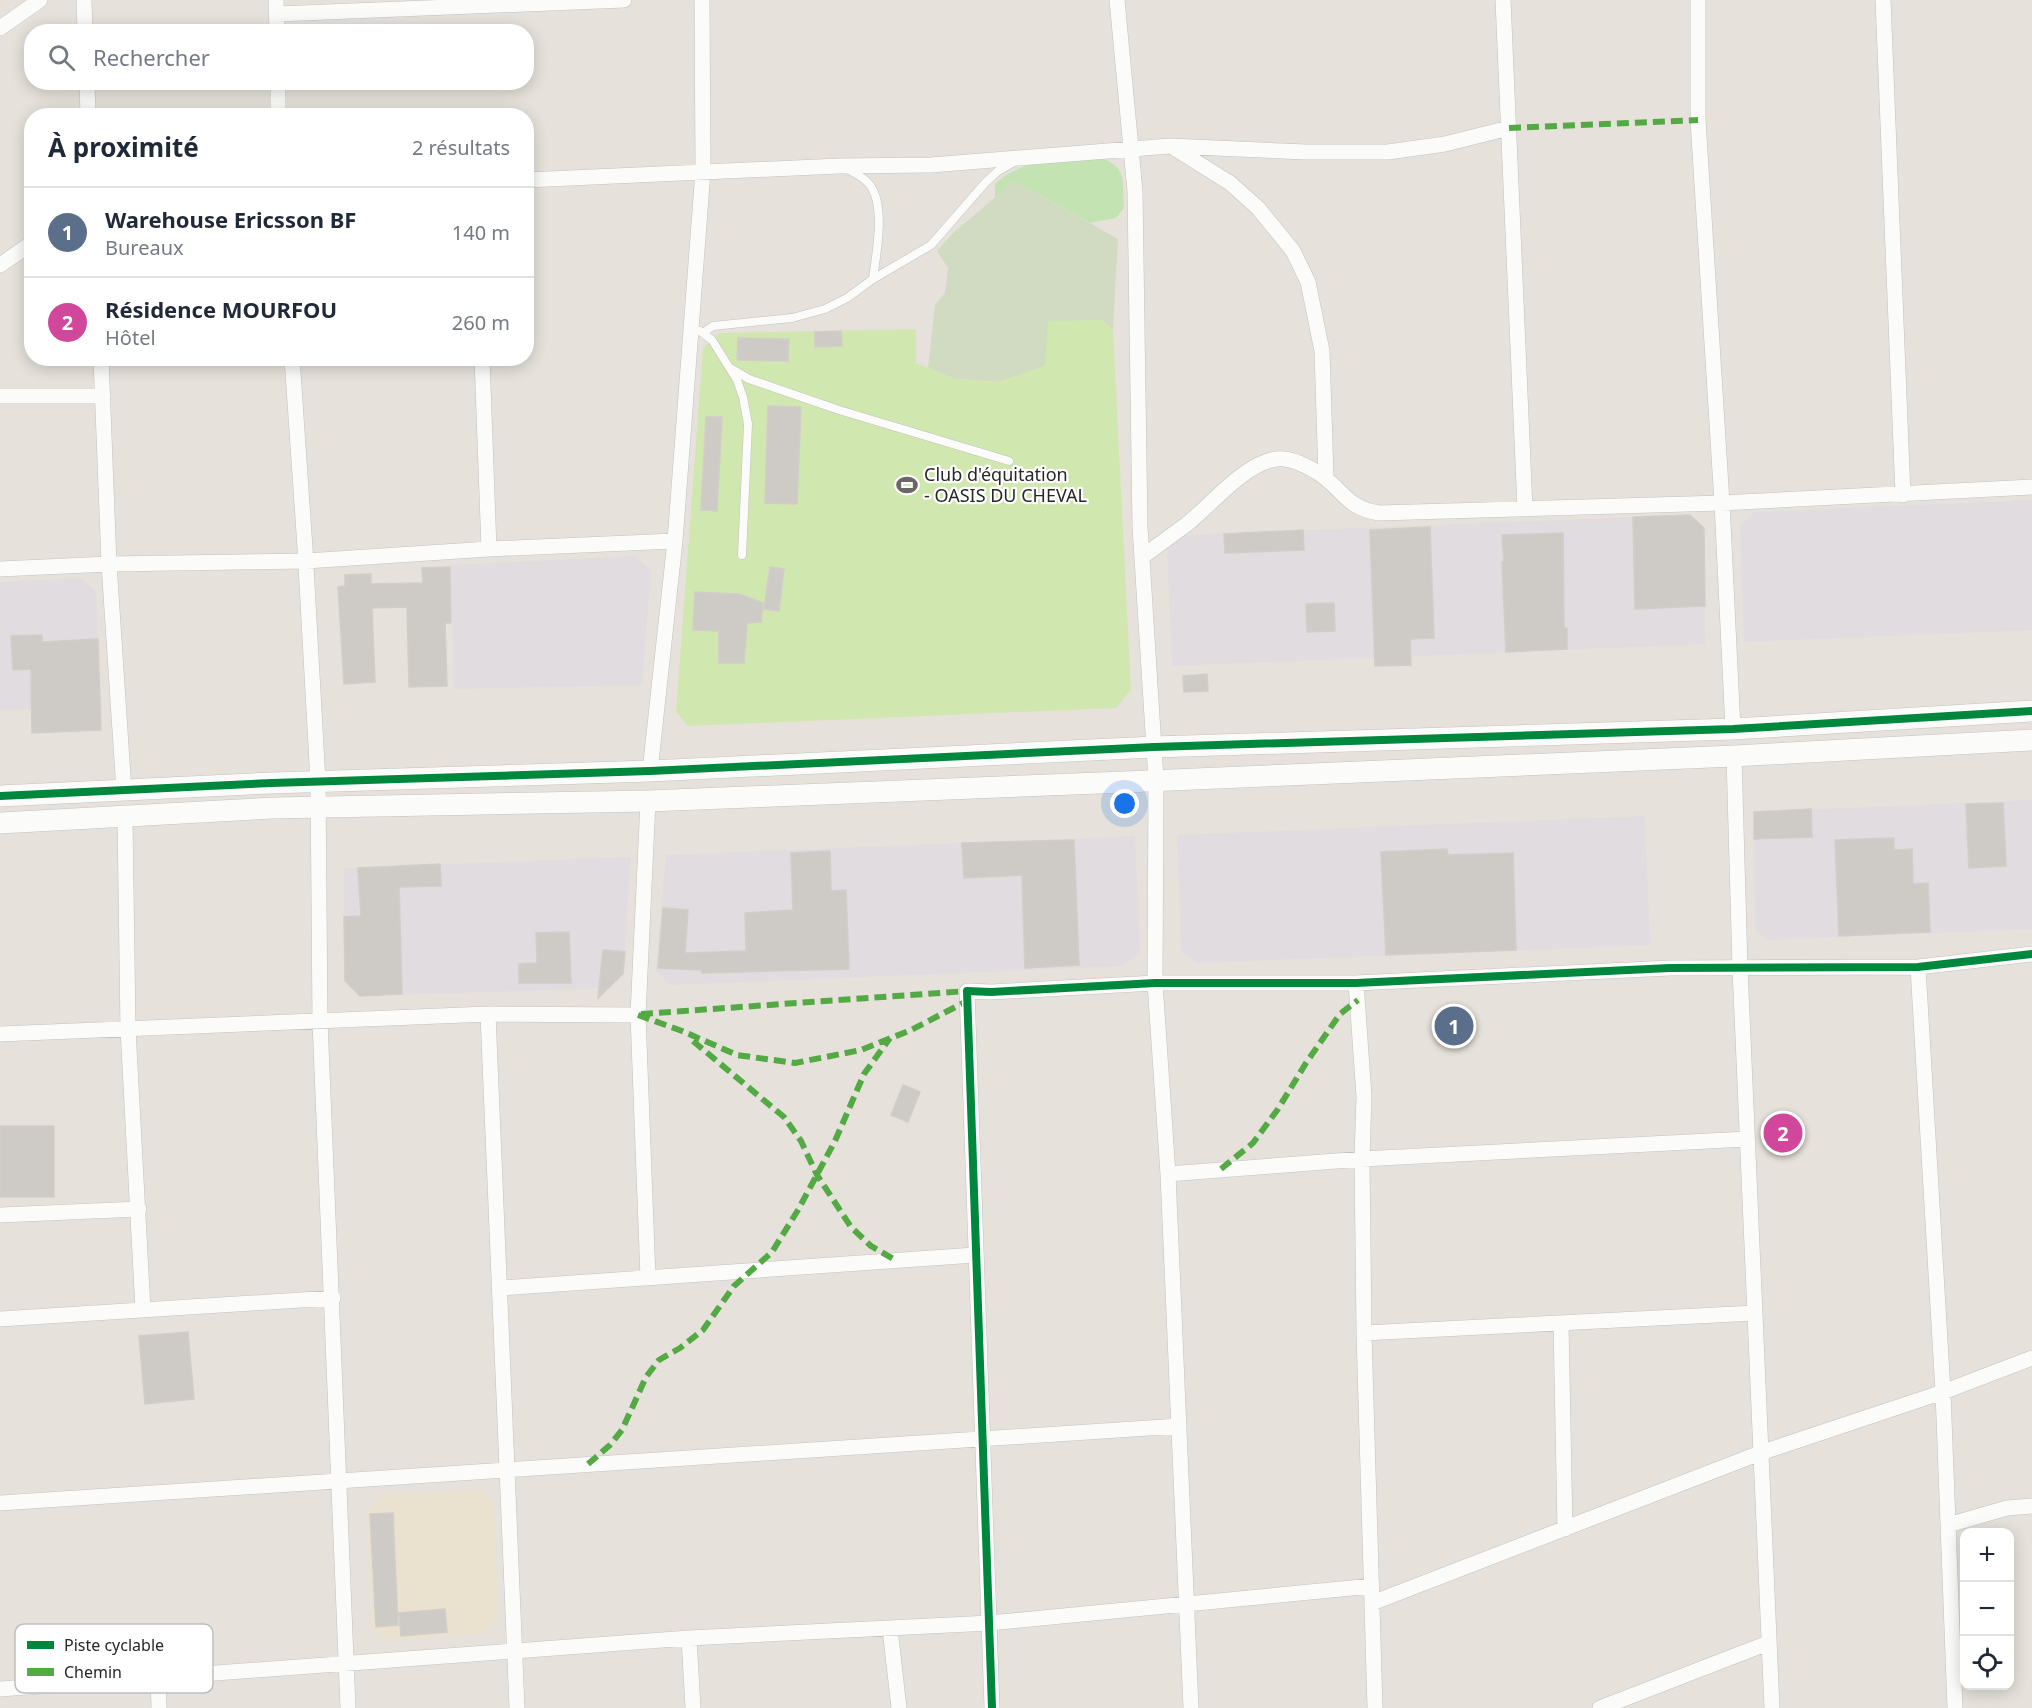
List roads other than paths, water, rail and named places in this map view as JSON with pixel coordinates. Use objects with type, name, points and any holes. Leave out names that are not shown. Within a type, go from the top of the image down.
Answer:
[{"type":"street","points":[[0,28],[40,0]]},
{"type":"street","points":[[84,0],[85,24]]},
{"type":"street","points":[[277,24],[277,7],[624,0]]},
{"type":"street","points":[[650,771],[697,329],[703,171],[702,0]]},
{"type":"street","points":[[1117,0],[1135,191],[1142,556],[1156,780],[1155,983],[1168,1174],[1191,1708]]},
{"type":"street","points":[[1503,0],[1525,509]]},
{"type":"street","points":[[1698,0],[1698,120],[1722,503],[1733,729]]},
{"type":"street","points":[[1883,0],[1903,495]]},
{"type":"street","points":[[87,90],[88,108]]},
{"type":"street","points":[[278,90],[279,108]]},
{"type":"street","points":[[534,180],[839,166],[932,165],[1170,146],[1306,152],[1388,152],[1445,144],[1509,128]]},
{"type":"street","points":[[1170,146],[1230,183],[1258,208],[1293,251],[1308,282],[1322,351],[1326,477]]},
{"type":"street","points":[[0,265],[24,248]]},
{"type":"street","points":[[101,366],[109,564],[124,791]]},
{"type":"street","points":[[293,366],[318,782],[320,1021],[348,1708]]},
{"type":"street","points":[[482,366],[489,549]]},
{"type":"street","points":[[0,396],[103,396]]},
{"type":"street","points":[[1142,556],[1188,523],[1217,496],[1256,466],[1277,459],[1293,461],[1312,469],[1326,477],[1352,504],[1363,511],[1379,513],[1722,503],[2032,487]]},
{"type":"street","points":[[0,569],[109,564],[306,561],[489,549],[675,541]]},
{"type":"street","points":[[0,796],[650,771],[1154,747],[1733,729],[2032,711]]},
{"type":"street","points":[[0,823],[318,807],[648,801],[1734,756],[2032,740]]},
{"type":"street","points":[[1734,756],[1740,968],[1772,1708]]},
{"type":"street","points":[[648,801],[638,1015],[648,1278]]},
{"type":"street","points":[[125,818],[128,1029],[143,1310]]},
{"type":"street","points":[[992,1708],[966,991],[991,992],[1155,983],[1356,983],[1639,969],[1918,967],[2032,954]]},
{"type":"street","points":[[1918,967],[1943,1392],[1955,1708]]},
{"type":"street","points":[[1356,983],[1364,1096],[1362,1159],[1364,1333],[1375,1708]]},
{"type":"street","points":[[0,1034],[489,1014],[638,1015]]},
{"type":"street","points":[[489,1014],[517,1708]]},
{"type":"street","points":[[1168,1174],[1362,1159],[1747,1138]]},
{"type":"street","points":[[0,1215],[139,1209]]},
{"type":"street","points":[[501,1288],[975,1255]]},
{"type":"street","points":[[0,1319],[333,1298]]},
{"type":"street","points":[[1364,1333],[1755,1313]]},
{"type":"street","points":[[1561,1323],[1565,1528]]},
{"type":"street","points":[[1372,1603],[1760,1453],[1943,1392],[2032,1358]]},
{"type":"street","points":[[0,1503],[982,1437],[1179,1426]]},
{"type":"street","points":[[1948,1526],[2007,1508],[2032,1506]]},
{"type":"street","points":[[213,1674],[689,1638],[990,1623],[1372,1586]]},
{"type":"street","points":[[890,1629],[899,1708]]},
{"type":"street","points":[[689,1638],[693,1708]]},
{"type":"street","points":[[1600,1708],[1768,1643]]},
{"type":"street","points":[[0,1689],[15,1688]]},
{"type":"street","points":[[158,1693],[159,1708]]},
{"type":"lane","points":[[697,329],[792,318],[825,309],[847,298],[873,279],[931,245],[985,183],[998,171],[1018,159]]},
{"type":"lane","points":[[839,166],[870,184],[875,194],[879,213],[873,279]]},
{"type":"lane","points":[[697,329],[712,340],[737,380],[743,398],[748,424],[742,555]]},
{"type":"lane","points":[[730,368],[749,379],[839,410],[1009,461]]},
{"type":"place","name":"Club d'équitation - OASIS DU CHEVAL","points":[[907,485]]},
{"type":"place","name":"Warehouse Ericsson BF","points":[[1454,1026]]},
{"type":"place","name":"Résidence MOURFOU","points":[[1783,1133]]}]
